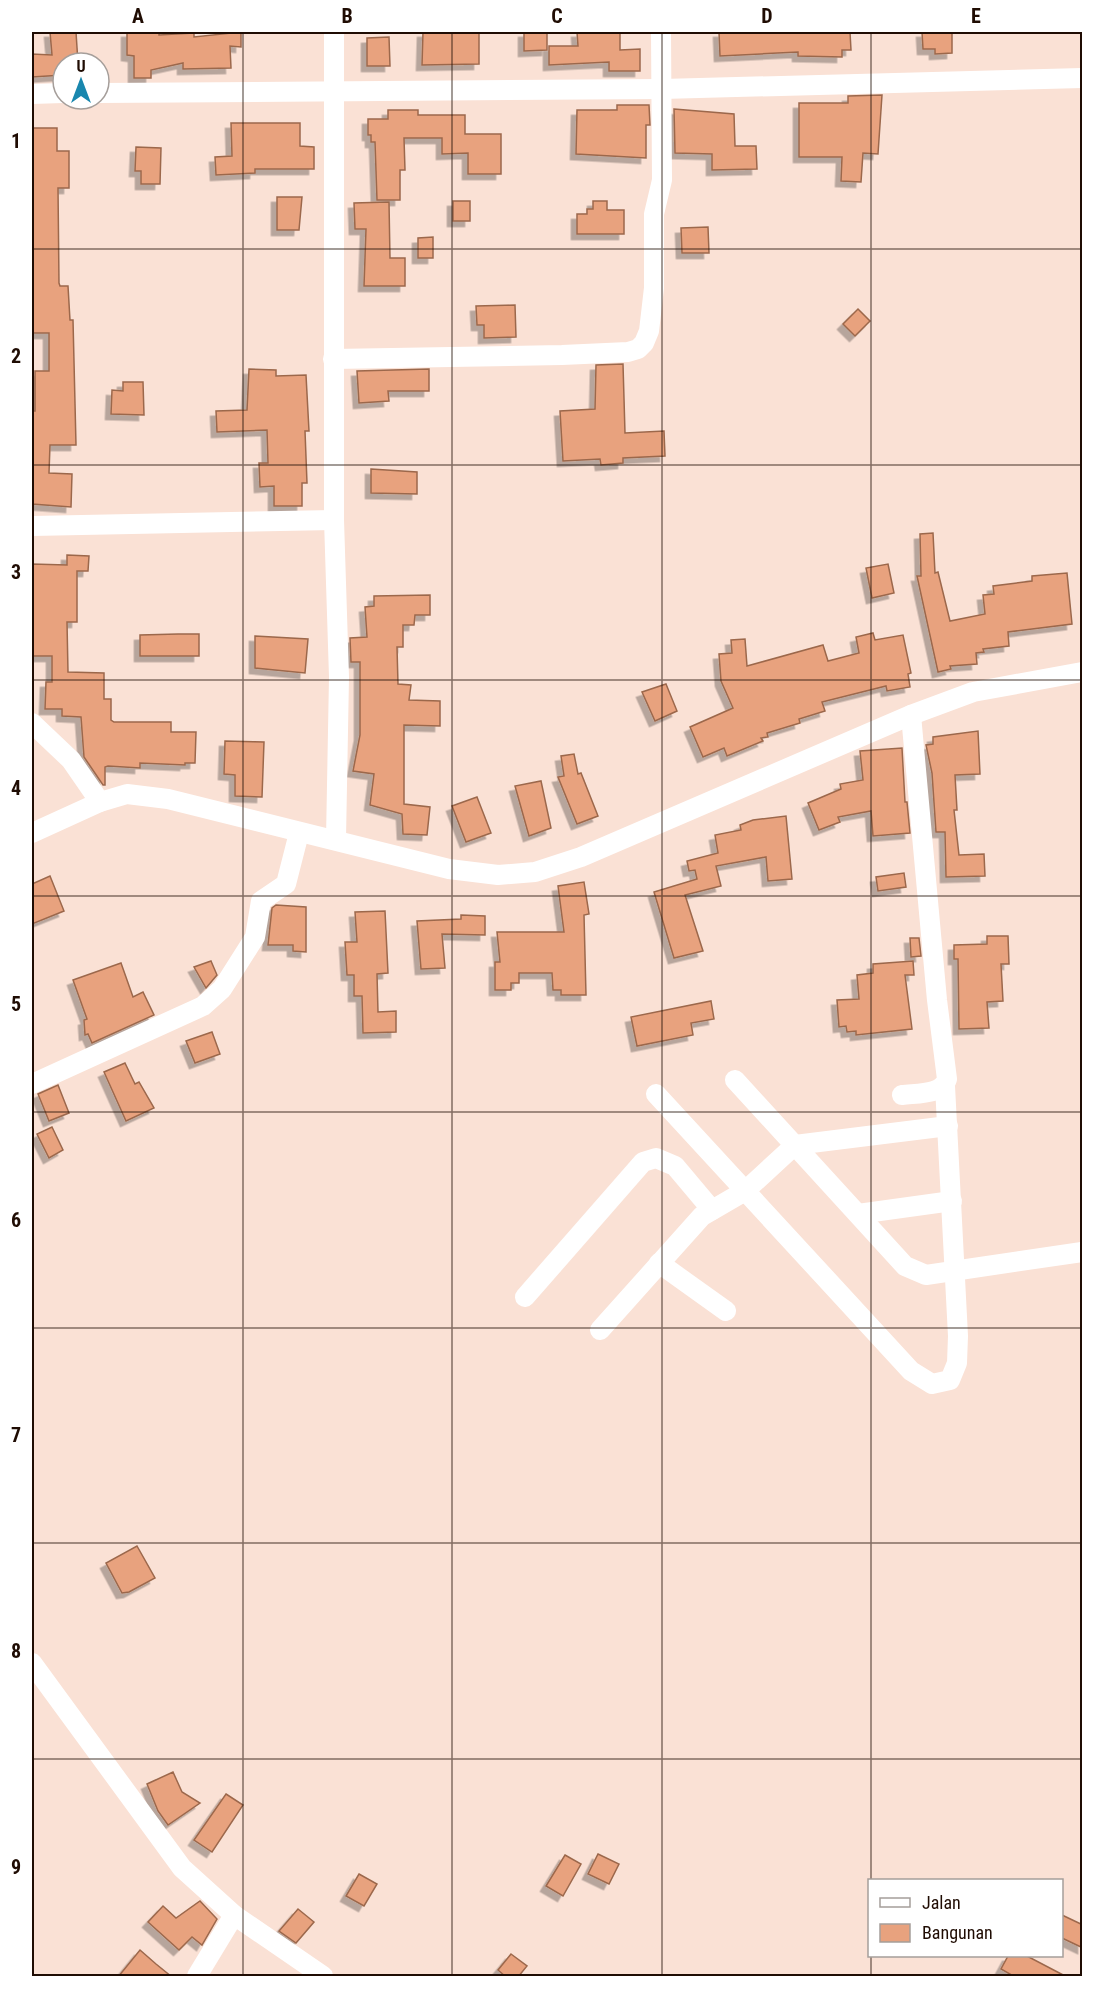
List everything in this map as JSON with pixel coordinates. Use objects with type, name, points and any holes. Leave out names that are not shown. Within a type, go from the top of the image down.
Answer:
[{"type":"street","points":[[334,32],[334,520],[339,677],[336,839]]},
{"type":"street","points":[[333,359],[562,356],[638,349],[649,331],[654,288],[654,214],[662,180],[661,32]]},
{"type":"street","points":[[111,93],[663,89],[1083,78]]},
{"type":"street","points":[[32,94],[51,93]]},
{"type":"street","points":[[32,526],[334,520]]},
{"type":"street","points":[[32,833],[100,802],[127,794],[168,799],[449,869],[498,875],[535,872],[580,858],[911,715],[974,692],[1083,672]]},
{"type":"street","points":[[656,1094],[911,1371],[932,1384],[950,1380],[957,1363],[957,1270],[945,1086],[947,1079],[936,989],[911,715]]},
{"type":"street","points":[[32,723],[71,760],[100,802]]},
{"type":"street","points":[[32,1084],[203,1006],[222,989],[255,937],[261,901],[286,884],[299,833]]},
{"type":"street","points":[[735,1080],[905,1266],[926,1275],[1083,1252]]},
{"type":"street","points":[[902,1095],[939,1090],[945,1086]]},
{"type":"street","points":[[600,1330],[702,1216],[745,1191],[795,1145],[948,1126]]},
{"type":"street","points":[[525,1297],[643,1162],[657,1158],[675,1166],[712,1210]]},
{"type":"street","points":[[858,1214],[952,1201]]},
{"type":"street","points":[[659,1263],[726,1311]]},
{"type":"street","points":[[32,1663],[182,1868],[234,1915],[323,1977]]},
{"type":"street","points":[[197,1977],[234,1915]]},
{"type":"building","points":[[50,32],[76,32],[77,51],[52,51]]},
{"type":"building","points":[[127,32],[159,32],[159,35],[194,33],[194,37],[241,32],[241,47],[230,46],[231,68],[183,69],[183,63],[151,70],[151,78],[134,78],[134,56],[127,55]]},
{"type":"building","points":[[423,32],[479,32],[479,64],[422,65]]},
{"type":"building","points":[[524,32],[547,32],[547,50],[524,51]]},
{"type":"building","points":[[577,32],[620,32],[620,50],[640,49],[640,71],[609,71],[609,62],[549,65],[549,46],[578,46]]},
{"type":"building","points":[[719,32],[850,32],[851,50],[842,50],[842,57],[798,56],[798,52],[720,56]]},
{"type":"building","points":[[922,32],[952,32],[952,53],[935,54],[935,49],[923,49]]},
{"type":"building","points":[[389,37],[390,66],[367,66],[367,38]]},
{"type":"building","points":[[32,54],[51,55],[51,76],[32,77]]},
{"type":"building","points":[[882,95],[878,154],[863,153],[861,182],[841,181],[842,157],[799,157],[799,103],[848,103],[848,96]]},
{"type":"building","points":[[617,105],[649,105],[650,125],[646,125],[646,158],[576,154],[577,110],[617,110]]},
{"type":"building","points":[[674,109],[734,114],[735,146],[756,146],[757,169],[712,170],[712,154],[675,153]]},
{"type":"building","points":[[388,110],[418,110],[418,115],[465,115],[465,134],[501,134],[501,174],[468,174],[468,153],[442,154],[442,138],[404,138],[405,170],[400,170],[400,200],[377,200],[375,142],[371,142],[371,135],[368,135],[368,119],[388,119]]},
{"type":"building","points":[[231,123],[300,123],[300,146],[314,147],[314,169],[255,169],[255,173],[216,175],[215,157],[232,156]]},
{"type":"building","points":[[32,128],[57,128],[57,151],[69,151],[69,188],[58,188],[59,283],[60,286],[68,286],[70,320],[73,320],[76,445],[50,445],[49,473],[72,474],[71,507],[32,504],[32,411],[35,411],[35,371],[49,371],[49,333],[32,333]]},
{"type":"building","points":[[136,147],[161,148],[160,184],[141,184],[141,171],[135,171]]},
{"type":"building","points":[[277,197],[302,197],[299,230],[277,230]]},
{"type":"building","points":[[453,201],[470,201],[470,221],[453,221]]},
{"type":"building","points":[[593,201],[607,201],[607,210],[624,210],[624,234],[577,234],[577,214],[587,214],[587,209],[593,209]]},
{"type":"building","points":[[389,202],[390,258],[405,258],[405,286],[364,286],[366,229],[355,229],[354,203]]},
{"type":"building","points":[[708,227],[709,253],[682,253],[681,228]]},
{"type":"building","points":[[433,237],[433,258],[418,258],[418,238]]},
{"type":"building","points":[[515,305],[516,337],[484,338],[484,325],[477,325],[476,306]]},
{"type":"building","points":[[858,309],[870,321],[855,336],[843,324]]},
{"type":"building","points":[[623,364],[625,433],[664,431],[665,456],[623,458],[623,463],[601,465],[600,459],[563,461],[560,411],[595,409],[596,365]]},
{"type":"building","points":[[249,369],[276,370],[276,376],[306,375],[309,431],[305,431],[307,483],[302,483],[302,506],[274,506],[274,486],[260,487],[259,463],[268,463],[267,430],[217,432],[216,411],[247,410]]},
{"type":"building","points":[[429,369],[429,391],[388,391],[389,401],[359,403],[357,371]]},
{"type":"building","points":[[123,382],[143,382],[144,415],[111,414],[112,390],[123,391]]},
{"type":"building","points":[[371,469],[417,472],[417,494],[371,493]]},
{"type":"building","points":[[933,533],[935,573],[938,572],[950,621],[985,614],[983,595],[994,594],[993,586],[1032,581],[1032,576],[1067,573],[1072,624],[1008,632],[1009,646],[983,649],[984,652],[976,653],[977,664],[950,666],[951,669],[938,672],[917,576],[921,576],[920,534]]},
{"type":"building","points":[[67,555],[89,556],[88,571],[77,571],[77,622],[67,622],[68,672],[104,673],[104,699],[111,699],[111,720],[114,722],[171,722],[171,732],[196,732],[195,763],[185,763],[185,765],[140,763],[140,768],[108,766],[105,767],[105,785],[103,785],[84,757],[81,717],[62,716],[62,709],[45,709],[46,682],[52,682],[52,656],[32,656],[32,564],[67,565]]},
{"type":"building","points":[[888,564],[894,593],[872,598],[866,568]]},
{"type":"building","points":[[430,595],[430,615],[415,615],[414,625],[403,625],[403,647],[397,647],[398,684],[411,685],[409,700],[440,701],[440,726],[404,725],[404,804],[430,807],[427,835],[403,834],[402,814],[370,805],[374,774],[353,771],[360,735],[360,662],[351,662],[350,638],[367,637],[365,607],[374,606],[374,596]]},
{"type":"building","points":[[873,633],[875,640],[903,635],[911,673],[908,674],[910,687],[887,691],[886,686],[822,702],[825,711],[799,719],[800,723],[767,733],[768,737],[761,738],[763,741],[727,756],[724,748],[703,757],[690,727],[733,708],[721,681],[719,654],[732,653],[731,640],[745,639],[747,666],[823,645],[828,661],[859,653],[856,637]]},
{"type":"building","points":[[199,634],[199,656],[140,656],[140,635]]},
{"type":"building","points":[[255,636],[308,639],[305,673],[255,668]]},
{"type":"building","points":[[666,684],[677,711],[655,721],[642,692]]},
{"type":"building","points":[[978,731],[980,774],[955,775],[957,810],[954,810],[959,855],[984,854],[985,876],[946,877],[945,832],[936,832],[932,773],[926,745],[933,744],[933,737]]},
{"type":"building","points":[[225,741],[264,742],[262,797],[235,796],[235,775],[224,774]]},
{"type":"building","points":[[902,748],[905,802],[907,802],[910,833],[873,836],[871,811],[838,817],[840,822],[819,830],[808,803],[841,789],[840,784],[863,780],[860,751]]},
{"type":"building","points":[[574,754],[578,774],[581,773],[598,816],[577,824],[558,777],[564,776],[561,756]]},
{"type":"building","points":[[541,781],[551,828],[529,836],[515,786]]},
{"type":"building","points":[[477,797],[491,833],[466,842],[452,806]]},
{"type":"building","points":[[786,816],[792,879],[768,881],[766,857],[716,866],[721,886],[685,895],[703,951],[674,958],[654,892],[697,879],[695,870],[689,871],[687,861],[718,853],[715,835],[741,830],[740,825],[753,820]]},
{"type":"building","points":[[904,873],[906,887],[878,891],[876,877]]},
{"type":"building","points":[[50,876],[64,911],[32,924],[32,884]]},
{"type":"building","points":[[584,882],[589,914],[584,915],[586,995],[561,995],[561,990],[553,990],[552,973],[519,973],[519,983],[511,983],[511,990],[495,990],[495,962],[500,962],[497,932],[564,932],[558,886]]},
{"type":"building","points":[[276,905],[306,907],[306,952],[293,951],[293,945],[268,945],[272,908]]},
{"type":"building","points":[[385,911],[388,973],[377,974],[378,1012],[396,1011],[396,1032],[363,1033],[362,996],[354,996],[354,975],[347,975],[345,942],[357,942],[355,912]]},
{"type":"building","points":[[461,915],[485,916],[485,935],[442,934],[445,968],[421,969],[417,921],[461,919]]},
{"type":"building","points":[[987,936],[1008,936],[1009,964],[1001,964],[1003,1001],[987,1002],[989,1028],[959,1029],[958,959],[954,959],[954,945],[987,944]]},
{"type":"building","points":[[910,938],[919,938],[921,956],[911,957]]},
{"type":"building","points":[[211,961],[217,975],[206,988],[194,967]]},
{"type":"building","points":[[913,961],[914,975],[905,975],[912,1029],[856,1035],[856,1031],[847,1032],[846,1026],[839,1027],[837,1000],[859,999],[857,975],[873,973],[873,964]]},
{"type":"building","points":[[121,963],[133,997],[143,992],[154,1015],[92,1043],[88,1034],[85,1035],[84,1020],[87,1019],[73,980]]},
{"type":"building","points":[[711,1001],[714,1019],[691,1023],[693,1035],[637,1046],[631,1017]]},
{"type":"building","points":[[212,1032],[220,1054],[195,1063],[186,1041]]},
{"type":"building","points":[[125,1063],[135,1084],[139,1082],[154,1108],[126,1121],[104,1072]]},
{"type":"building","points":[[58,1085],[69,1113],[49,1121],[38,1094]]},
{"type":"building","points":[[52,1127],[63,1150],[49,1158],[37,1134]]},
{"type":"building","points":[[137,1546],[155,1578],[129,1592],[122,1593],[106,1563]]},
{"type":"building","points":[[173,1772],[182,1792],[200,1803],[168,1825],[158,1811],[147,1784]]},
{"type":"building","points":[[226,1794],[243,1805],[212,1852],[194,1840]]},
{"type":"building","points":[[598,1854],[619,1864],[609,1884],[588,1874]]},
{"type":"building","points":[[565,1855],[581,1864],[563,1896],[546,1886]]},
{"type":"building","points":[[359,1874],[377,1884],[364,1906],[346,1896]]},
{"type":"building","points":[[200,1901],[217,1919],[202,1945],[192,1937],[179,1950],[148,1922],[163,1906],[176,1918]]},
{"type":"building","points":[[298,1909],[314,1922],[296,1943],[279,1931]]},
{"type":"building","points":[[1063,1915],[1083,1925],[1083,1948],[1063,1938]]},
{"type":"building","points":[[140,1950],[156,1964],[172,1977],[118,1977]]},
{"type":"building","points":[[511,1954],[527,1966],[518,1977],[506,1977],[498,1970]]},
{"type":"building","points":[[1007,1957],[1029,1957],[1067,1977],[1015,1977],[1001,1969]]}]
